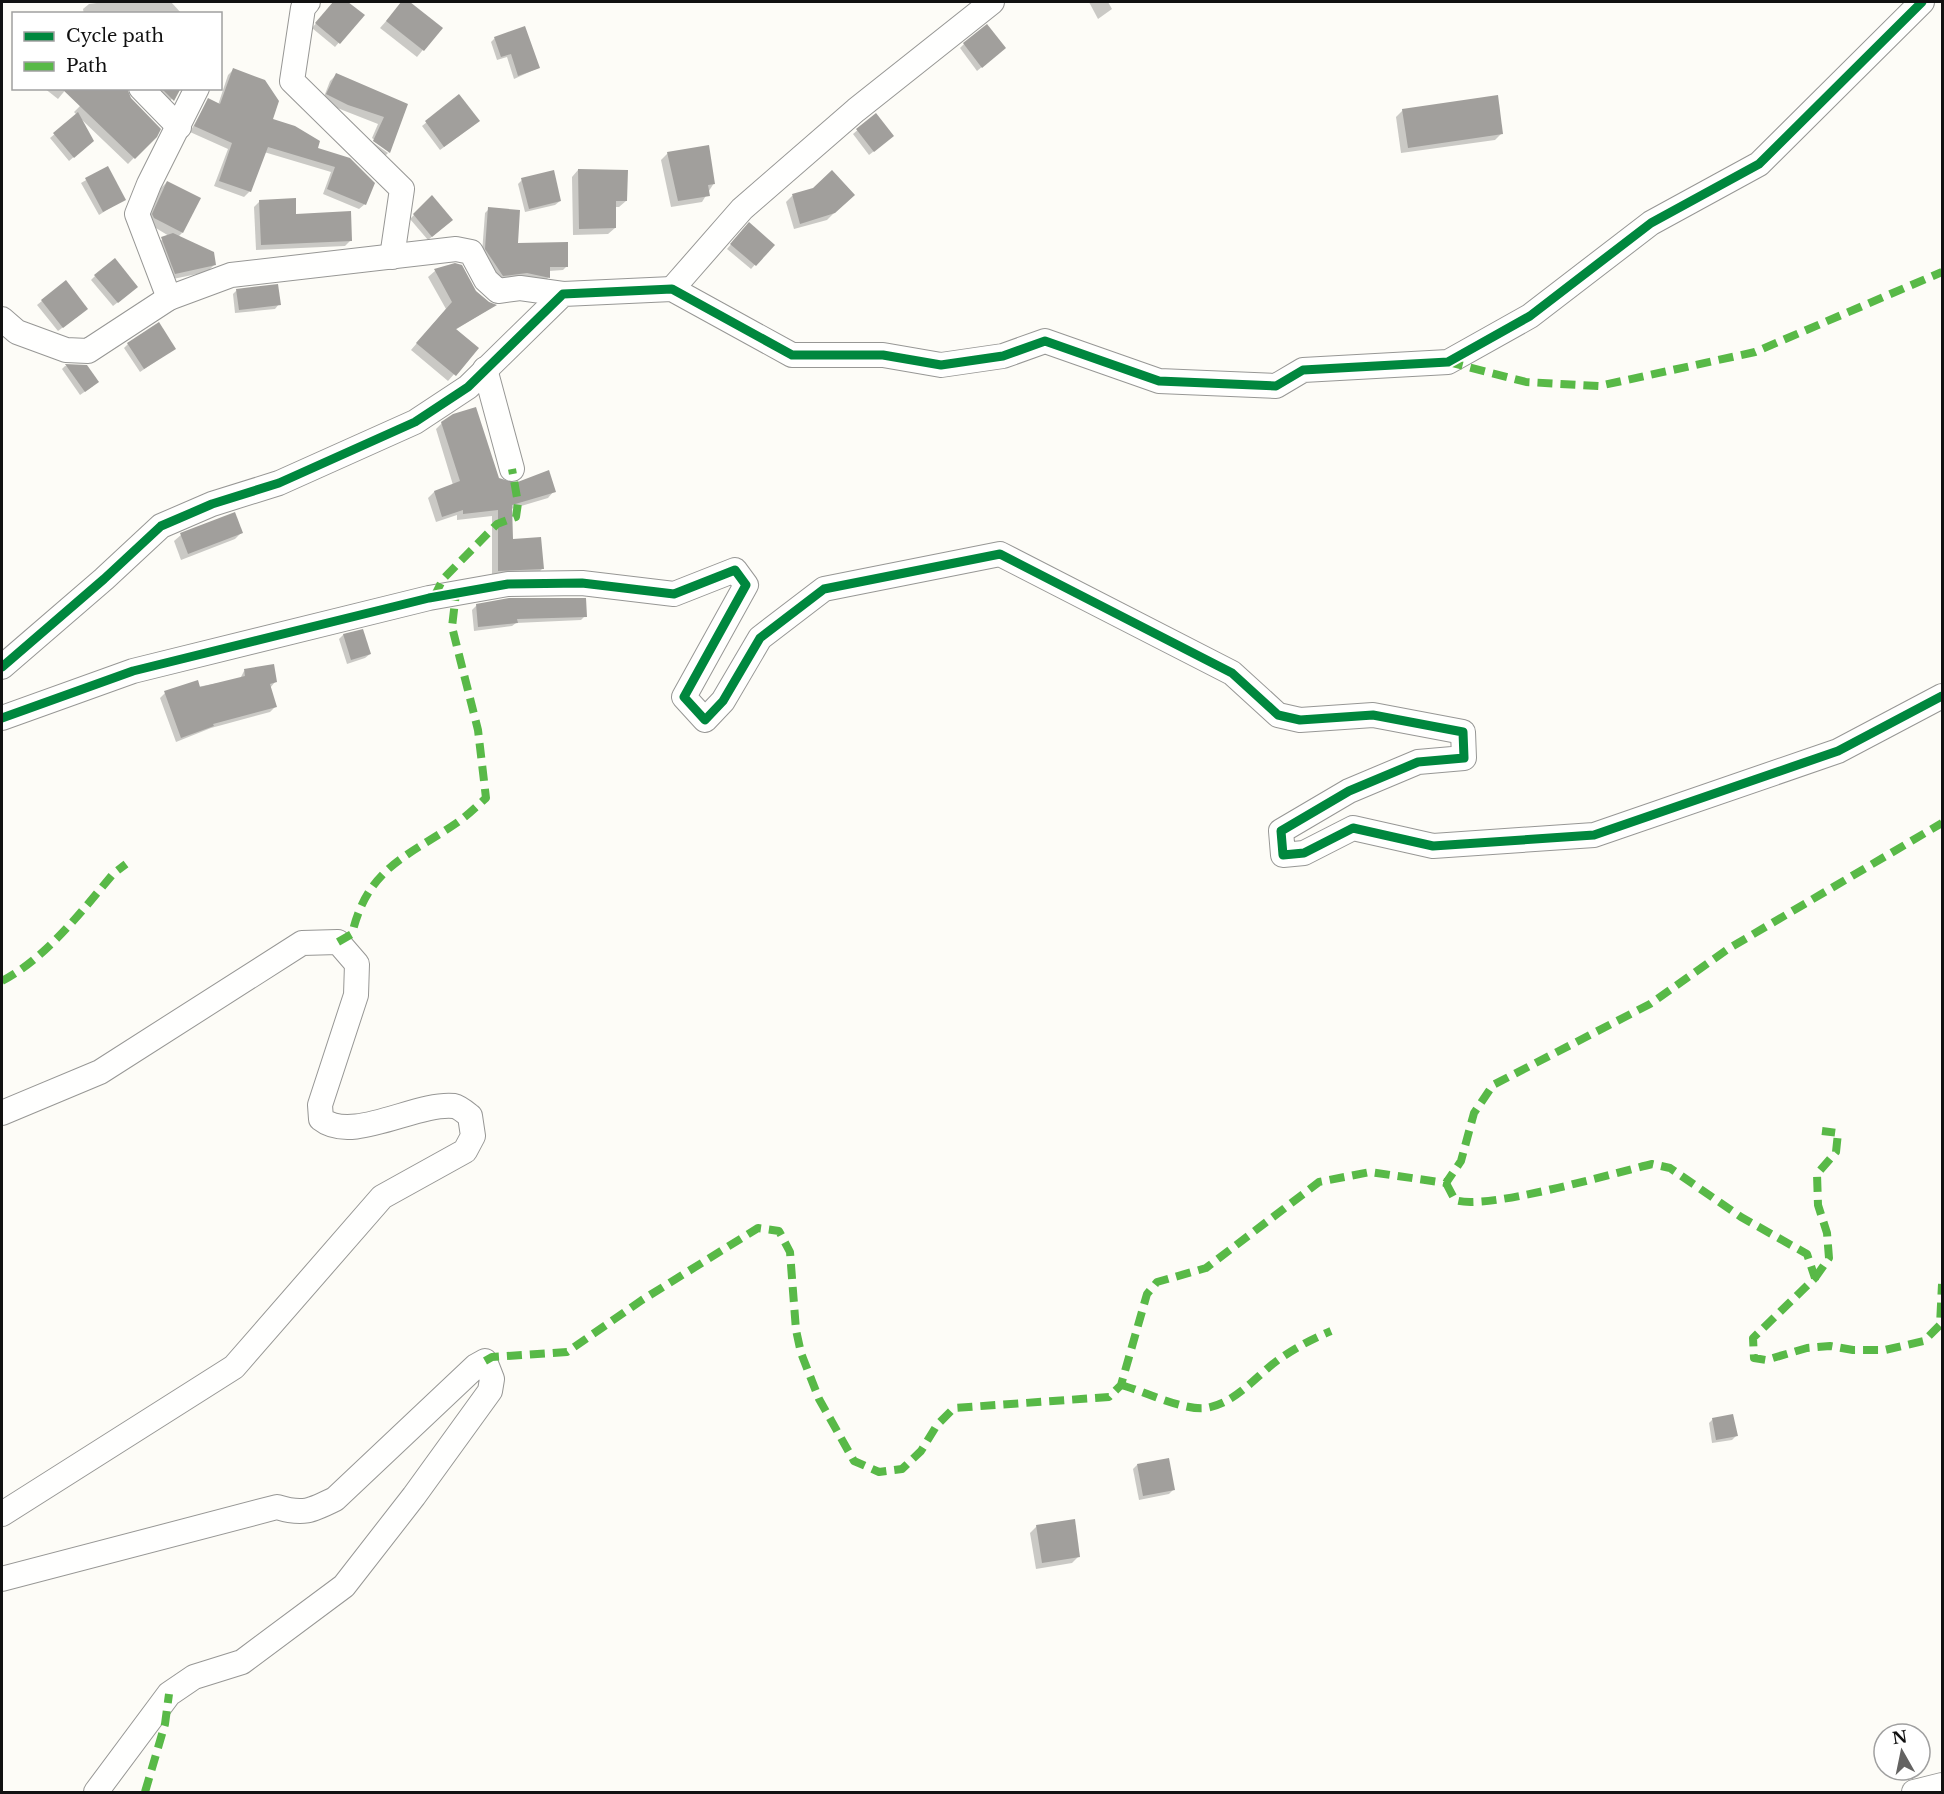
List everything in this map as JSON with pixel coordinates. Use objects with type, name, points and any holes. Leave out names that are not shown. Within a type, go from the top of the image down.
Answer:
[{"type":"street","points":[[308,2],[303,8],[292,81],[402,189],[392,257]]},
{"type":"street","points":[[672,289],[742,209],[856,110],[992,2]]},
{"type":"street","points":[[7,331],[66,350],[88,351],[169,298],[231,275],[456,249],[471,252],[486,280],[498,291],[519,288],[563,294],[672,289],[792,355],[883,355],[941,365],[1003,356],[1045,341],[1159,381],[1276,386],[1303,370],[1448,362],[1530,316],[1651,223],[1759,164],[1922,2]]},
{"type":"street","points":[[143,90],[179,127]]},
{"type":"street","points":[[169,298],[137,214],[149,184],[196,90]]},
{"type":"street","points":[[2,667],[104,579],[161,526],[212,504],[279,483],[415,422],[468,387],[563,294]]},
{"type":"street","points":[[486,369],[512,469]]},
{"type":"street","points":[[2,718],[133,671],[429,598],[508,584],[582,583],[674,594],[735,570],[746,585],[684,697],[705,720],[723,701],[760,638],[824,589],[1000,554],[1232,673],[1278,715],[1300,720],[1373,715],[1462,732],[1464,758],[1418,762],[1349,791],[1281,831],[1283,855],[1304,853],[1353,828],[1433,846],[1594,835],[1838,751],[1942,696]]},
{"type":"street","points":[[2,1113],[100,1072],[302,943],[338,942],[357,964],[356,995],[320,1105],[321,1119],[330,1126],[351,1128],[429,1107],[456,1106],[470,1116],[473,1136],[465,1151],[382,1197],[234,1367],[2,1514]]},
{"type":"street","points":[[2,1579],[277,1507],[299,1514],[318,1508],[335,1499],[476,1366],[485,1361],[492,1379],[490,1391],[414,1496],[344,1586],[242,1662],[194,1677],[169,1694],[96,1792]]},
{"type":"street","points":[[1914,1792],[1942,1785]]},
{"type":"building","points":[[333,2],[348,2],[365,15],[340,44],[315,23]]},
{"type":"building","points":[[401,2],[410,2],[443,28],[424,51],[386,21]]},
{"type":"building","points":[[987,24],[1006,48],[982,68],[963,43]]},
{"type":"building","points":[[525,26],[540,68],[518,76],[511,54],[501,57],[494,37]]},
{"type":"building","points":[[233,68],[265,80],[279,101],[273,119],[295,126],[320,141],[318,148],[350,158],[375,183],[366,205],[327,189],[335,167],[268,147],[251,192],[219,181],[232,143],[194,126],[208,98],[220,104]]},
{"type":"building","points":[[336,73],[408,104],[390,153],[373,141],[384,117],[348,105],[326,94]]},
{"type":"building","points":[[63,90],[128,90],[131,98],[161,129],[157,137],[135,159]]},
{"type":"building","points":[[163,90],[180,90],[174,101]]},
{"type":"building","points":[[459,94],[480,121],[444,147],[425,121]]},
{"type":"building","points":[[1498,95],[1503,134],[1408,148],[1402,109]]},
{"type":"building","points":[[78,112],[94,141],[74,158],[53,133]]},
{"type":"building","points":[[876,113],[894,136],[874,152],[856,129]]},
{"type":"building","points":[[709,145],[715,184],[708,185],[710,196],[678,201],[667,152]]},
{"type":"building","points":[[108,166],[126,200],[103,212],[85,178]]},
{"type":"building","points":[[578,169],[628,170],[627,201],[616,201],[616,228],[579,229]]},
{"type":"building","points":[[554,170],[561,201],[529,209],[521,178]]},
{"type":"building","points":[[832,170],[855,195],[835,213],[800,224],[792,194],[813,188]]},
{"type":"building","points":[[167,181],[201,198],[183,233],[154,218],[152,214]]},
{"type":"building","points":[[432,195],[453,220],[432,237],[413,214]]},
{"type":"building","points":[[296,198],[296,214],[351,211],[352,241],[261,245],[259,200]]},
{"type":"building","points":[[488,207],[520,210],[518,243],[568,242],[568,267],[550,267],[550,278],[527,273],[503,276],[485,249]]},
{"type":"building","points":[[749,222],[775,245],[756,266],[730,244]]},
{"type":"building","points":[[173,233],[214,252],[216,265],[175,274],[161,237]]},
{"type":"building","points":[[115,258],[138,287],[118,303],[94,275]]},
{"type":"building","points":[[455,263],[462,265],[476,291],[489,302],[497,305],[456,329],[479,348],[456,376],[416,343],[452,302],[434,269]]},
{"type":"building","points":[[66,280],[88,309],[63,328],[41,300]]},
{"type":"building","points":[[278,284],[281,305],[239,310],[236,289]]},
{"type":"building","points":[[159,322],[176,349],[144,369],[127,343]]},
{"type":"building","points":[[65,364],[87,365],[99,382],[85,392]]},
{"type":"building","points":[[476,407],[499,478],[515,483],[549,470],[556,492],[512,505],[513,539],[541,537],[544,569],[498,571],[498,510],[463,514],[463,510],[442,517],[434,491],[460,481],[441,422],[453,414]]},
{"type":"building","points":[[235,512],[243,533],[188,554],[180,533]]},
{"type":"building","points":[[509,598],[586,598],[587,617],[517,619],[518,623],[478,627],[476,604]]},
{"type":"building","points":[[363,629],[371,654],[351,660],[343,634]]},
{"type":"building","points":[[274,664],[277,682],[270,684],[277,707],[213,724],[214,726],[181,738],[164,691],[198,680],[200,687],[245,676],[244,669]]},
{"type":"building","points":[[1733,1414],[1738,1436],[1716,1440],[1712,1418]]},
{"type":"building","points":[[1169,1458],[1175,1490],[1143,1496],[1137,1464]]},
{"type":"building","points":[[1075,1519],[1080,1557],[1042,1563],[1036,1525]]},
{"type":"marked path","points":[[1448,362],[1526,382],[1599,386],[1755,352],[1942,272]]},
{"type":"marked path","points":[[434,597],[443,579],[497,524],[516,517],[518,503],[512,469]]},
{"type":"marked path","points":[[338,942],[352,934],[359,911],[379,878],[406,855],[462,819],[486,798],[478,730],[452,627],[456,593]]},
{"type":"marked path","points":[[485,1361],[492,1357],[567,1352],[642,1300],[758,1228],[779,1231],[790,1252],[796,1330],[801,1353],[819,1399],[854,1461],[879,1472],[902,1469],[921,1451],[937,1425],[954,1408],[1109,1397],[1121,1385],[1147,1294],[1157,1282],[1206,1268],[1319,1182],[1370,1172],[1446,1183],[1461,1161],[1474,1113],[1493,1085],[1650,1004],[1728,949],[1942,823]]},
{"type":"marked path","points":[[2,981],[48,947],[113,874],[126,864]]},
{"type":"marked path","points":[[1815,1278],[1829,1258],[1827,1233],[1818,1205],[1817,1174],[1836,1152],[1838,1133],[1822,1131]]},
{"type":"marked path","points":[[1446,1183],[1455,1200],[1471,1202],[1520,1196],[1652,1164],[1670,1168],[1741,1217],[1807,1254],[1815,1278],[1753,1338],[1754,1358],[1766,1360],[1807,1348],[1830,1346],[1853,1350],[1885,1350],[1924,1341],[1940,1325],[1942,1284]]},
{"type":"marked path","points":[[1121,1385],[1175,1404],[1206,1408],[1227,1401],[1284,1356],[1331,1331]]},
{"type":"marked path","points":[[145,1792],[165,1724],[169,1694]]},
{"type":"cycle path","points":[[2,667],[104,579],[161,526],[212,504],[279,483],[415,422],[468,387],[563,294],[672,289],[792,355],[883,355],[941,365],[1003,356],[1045,341],[1159,381],[1276,386],[1303,370],[1448,362],[1530,316],[1651,223],[1759,164],[1922,2]]},
{"type":"cycle path","points":[[2,718],[133,671],[429,598],[508,584],[582,583],[674,594],[735,570],[746,585],[684,697],[705,720],[723,701],[760,638],[824,589],[1000,554],[1232,673],[1278,715],[1300,720],[1373,715],[1463,732],[1464,758],[1418,762],[1349,791],[1281,831],[1283,855],[1304,853],[1353,828],[1433,846],[1594,835],[1838,751],[1942,696]]}]
